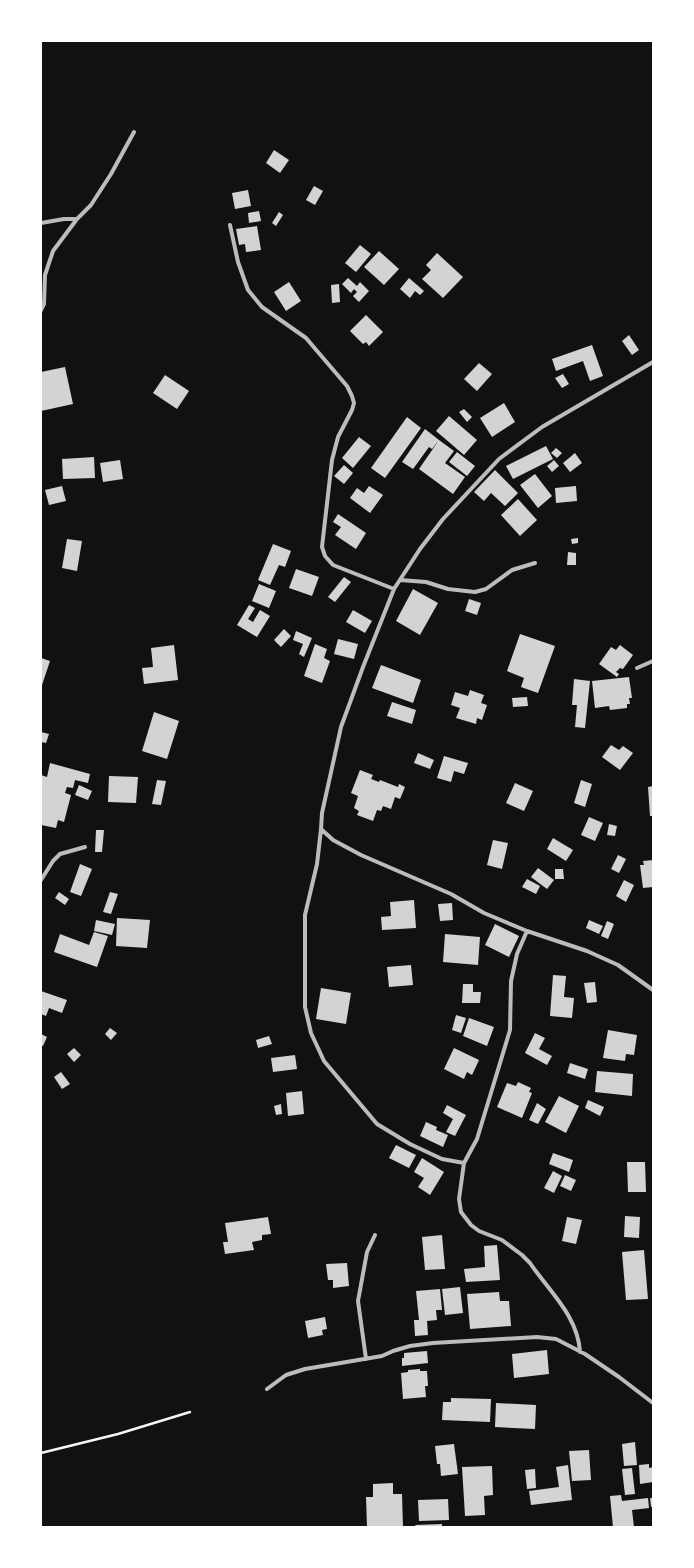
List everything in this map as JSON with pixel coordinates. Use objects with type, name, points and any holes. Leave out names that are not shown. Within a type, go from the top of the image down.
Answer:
[{"type":"street","points":[[41,310],[44,304],[45,275],[53,251],[77,219],[91,205],[111,174],[134,132]]},
{"type":"street","points":[[41,224],[64,219],[77,219]]},
{"type":"street","points":[[230,225],[238,262],[248,290],[262,306],[306,338],[347,386],[352,396],[354,403],[352,410],[338,437],[332,460],[322,547],[325,556],[333,565],[394,589]]},
{"type":"street","points":[[464,1163],[442,1159],[410,1144],[377,1124],[344,1087],[324,1061],[311,1033],[305,1007],[305,915],[317,864],[322,813],[341,727],[363,666],[394,589],[420,549],[443,519],[499,459],[542,427],[653,362]]},
{"type":"street","points":[[400,580],[426,582],[448,589],[475,592],[486,589],[512,570],[536,563]]},
{"type":"street","points":[[637,668],[653,660]]},
{"type":"street","points":[[321,829],[333,840],[361,855],[451,894],[484,913],[527,931],[587,952],[618,965],[653,990]]},
{"type":"street","points":[[41,880],[53,861],[60,854],[85,847]]},
{"type":"street","points":[[527,931],[517,954],[511,981],[510,1030],[477,1139],[464,1163],[458,1199],[461,1212],[471,1225],[479,1231],[502,1240],[530,1263],[572,1321],[578,1338],[580,1352]]},
{"type":"street","points":[[366,1359],[358,1301],[367,1252],[375,1235]]},
{"type":"street","points":[[267,1389],[286,1375],[305,1369],[382,1356],[410,1346],[433,1343],[537,1337],[556,1339],[580,1352],[620,1376],[653,1404]]},
{"type":"path","points":[[41,1453],[118,1434],[190,1412]]},
{"type":"building","points":[[274,150],[289,160],[280,173],[266,163]]},
{"type":"building","points":[[314,186],[323,191],[315,205],[306,200]]},
{"type":"building","points":[[248,190],[251,206],[235,209],[232,193]]},
{"type":"building","points":[[259,211],[261,221],[249,223],[248,213]]},
{"type":"building","points":[[279,212],[283,215],[276,226],[272,223]]},
{"type":"building","points":[[257,226],[261,250],[246,252],[245,244],[239,245],[236,229]]},
{"type":"building","points":[[360,245],[371,254],[356,272],[345,263]]},
{"type":"building","points":[[379,251],[399,269],[384,285],[364,267]]},
{"type":"building","points":[[437,253],[463,277],[443,298],[422,279],[431,270],[426,265]]},
{"type":"building","points":[[348,278],[357,286],[360,282],[369,291],[359,302],[353,296],[357,292],[354,289],[351,293],[342,284]]},
{"type":"building","points":[[409,278],[424,291],[420,295],[415,291],[410,298],[400,289]]},
{"type":"building","points":[[289,282],[301,301],[286,311],[274,292]]},
{"type":"building","points":[[339,284],[340,302],[332,303],[331,285]]},
{"type":"building","points":[[366,315],[383,332],[369,346],[366,342],[363,344],[350,331]]},
{"type":"building","points":[[629,335],[639,350],[632,355],[622,341]]},
{"type":"building","points":[[592,345],[603,376],[590,381],[583,361],[556,371],[552,359]]},
{"type":"building","points":[[479,363],[492,374],[477,391],[464,379]]},
{"type":"building","points":[[65,367],[73,404],[41,411],[41,372]]},
{"type":"building","points":[[563,374],[569,384],[562,388],[555,378]]},
{"type":"building","points":[[165,375],[189,391],[177,409],[153,393]]},
{"type":"building","points":[[504,403],[515,422],[492,437],[480,418]]},
{"type":"building","points":[[464,409],[472,417],[467,422],[459,412]]},
{"type":"building","points":[[449,416],[477,440],[464,455],[436,431]]},
{"type":"building","points":[[407,417],[421,428],[385,478],[371,468]]},
{"type":"building","points":[[425,429],[439,440],[432,449],[429,447],[413,469],[402,462]]},
{"type":"building","points":[[359,437],[371,446],[353,468],[342,458]]},
{"type":"building","points":[[439,440],[454,451],[445,463],[465,477],[453,494],[419,469]]},
{"type":"building","points":[[546,446],[553,459],[513,479],[506,466]]},
{"type":"building","points":[[556,448],[562,453],[557,458],[551,453]]},
{"type":"building","points":[[457,452],[475,466],[467,476],[449,462]]},
{"type":"building","points":[[575,453],[582,463],[570,472],[563,463]]},
{"type":"building","points":[[94,457],[95,478],[63,479],[62,459]]},
{"type":"building","points":[[120,460],[123,479],[103,482],[100,463]]},
{"type":"building","points":[[554,460],[559,466],[552,472],[547,466]]},
{"type":"building","points":[[344,465],[353,473],[344,484],[334,476]]},
{"type":"building","points":[[495,470],[518,493],[505,506],[491,493],[484,501],[474,492]]},
{"type":"building","points":[[535,474],[552,496],[538,508],[520,485]]},
{"type":"building","points":[[62,486],[66,501],[49,505],[45,490]]},
{"type":"building","points":[[369,486],[383,495],[370,513],[350,498],[357,488],[364,493]]},
{"type":"building","points":[[576,486],[577,501],[556,503],[555,488]]},
{"type":"building","points":[[518,499],[537,520],[520,536],[501,515]]},
{"type":"building","points":[[338,514],[366,533],[356,549],[335,535],[341,527],[333,522]]},
{"type":"building","points":[[578,538],[578,543],[572,544],[571,539]]},
{"type":"building","points":[[67,539],[82,541],[77,571],[62,568]]},
{"type":"building","points":[[273,544],[291,551],[285,567],[279,565],[270,585],[258,580]]},
{"type":"building","points":[[568,552],[576,553],[576,565],[567,565]]},
{"type":"building","points":[[296,569],[319,577],[312,596],[289,588]]},
{"type":"building","points":[[344,577],[351,582],[335,602],[328,597]]},
{"type":"building","points":[[259,584],[276,591],[269,608],[252,601]]},
{"type":"building","points":[[413,589],[438,603],[420,635],[396,621]]},
{"type":"building","points":[[469,599],[481,603],[477,615],[465,611]]},
{"type":"building","points":[[249,605],[255,608],[248,619],[253,622],[260,610],[270,616],[257,637],[237,625]]},
{"type":"building","points":[[353,610],[372,621],[365,633],[346,622]]},
{"type":"building","points":[[284,629],[291,636],[281,647],[274,640]]},
{"type":"building","points":[[296,631],[312,638],[304,657],[299,654],[303,644],[293,640]]},
{"type":"building","points":[[520,634],[555,646],[538,693],[521,687],[524,678],[507,671]]},
{"type":"building","points":[[338,639],[358,644],[354,659],[334,654]]},
{"type":"building","points":[[315,644],[327,649],[324,658],[330,661],[322,683],[304,676]]},
{"type":"building","points":[[174,645],[178,680],[144,684],[142,668],[153,667],[151,648]]},
{"type":"building","points":[[620,645],[633,655],[623,669],[620,668],[616,672],[619,674],[617,677],[599,664],[611,647],[616,650]]},
{"type":"building","points":[[41,658],[50,661],[42,685],[41,685]]},
{"type":"building","points":[[381,665],[421,680],[413,703],[372,688]]},
{"type":"building","points":[[629,677],[632,698],[629,698],[630,704],[627,704],[627,708],[610,710],[609,706],[595,708],[592,681]]},
{"type":"building","points":[[574,679],[590,681],[585,728],[575,727],[577,705],[572,705]]},
{"type":"building","points":[[470,690],[484,695],[481,703],[487,705],[482,720],[477,718],[476,724],[456,718],[460,708],[451,705],[455,692],[468,696]]},
{"type":"building","points":[[527,697],[528,706],[513,707],[512,698]]},
{"type":"building","points":[[392,702],[416,710],[412,724],[387,716]]},
{"type":"building","points":[[154,712],[179,721],[167,759],[142,751]]},
{"type":"building","points":[[41,732],[49,734],[46,743],[41,742]]},
{"type":"building","points":[[611,745],[619,750],[623,746],[633,753],[620,770],[602,757]]},
{"type":"building","points":[[418,753],[434,760],[430,769],[414,763]]},
{"type":"building","points":[[444,756],[468,763],[464,774],[454,771],[451,782],[437,778]]},
{"type":"building","points":[[50,763],[90,774],[88,783],[75,780],[73,788],[67,787],[65,793],[71,795],[64,822],[58,820],[56,828],[41,825],[41,775],[47,777]]},
{"type":"building","points":[[360,770],[373,775],[371,779],[379,782],[380,780],[398,787],[399,784],[405,787],[400,799],[395,797],[391,809],[383,806],[381,811],[377,810],[373,821],[357,815],[359,811],[354,808],[358,796],[351,793]]},
{"type":"building","points":[[109,776],[138,777],[136,803],[108,802]]},
{"type":"building","points":[[157,780],[166,781],[161,805],[152,804]]},
{"type":"building","points":[[581,780],[592,784],[585,807],[574,803]]},
{"type":"building","points":[[515,783],[533,791],[524,811],[506,803]]},
{"type":"building","points":[[79,785],[92,791],[88,800],[75,795]]},
{"type":"building","points":[[653,786],[653,816],[650,816],[648,787]]},
{"type":"building","points":[[589,817],[603,823],[595,841],[581,835]]},
{"type":"building","points":[[609,824],[617,826],[615,836],[607,835]]},
{"type":"building","points":[[96,830],[104,830],[102,852],[95,852]]},
{"type":"building","points":[[553,838],[573,850],[566,861],[547,849]]},
{"type":"building","points":[[493,840],[508,843],[502,869],[487,865]]},
{"type":"building","points":[[618,855],[626,859],[619,873],[611,869]]},
{"type":"building","points":[[653,860],[653,887],[643,888],[640,865],[644,865],[643,861]]},
{"type":"building","points":[[80,864],[92,869],[81,896],[70,892]]},
{"type":"building","points":[[538,868],[554,880],[547,889],[531,877]]},
{"type":"building","points":[[555,869],[563,869],[564,879],[555,879]]},
{"type":"building","points":[[527,879],[540,886],[536,894],[522,887]]},
{"type":"building","points":[[624,880],[634,885],[626,902],[616,896]]},
{"type":"building","points":[[59,892],[69,899],[65,905],[55,898]]},
{"type":"building","points":[[110,892],[118,894],[111,914],[103,912]]},
{"type":"building","points":[[414,900],[416,928],[382,930],[381,917],[391,916],[390,902]]},
{"type":"building","points":[[452,903],[453,920],[440,921],[438,904]]},
{"type":"building","points":[[117,918],[150,920],[147,948],[116,946]]},
{"type":"building","points":[[96,920],[115,924],[112,935],[94,931]]},
{"type":"building","points":[[589,920],[603,926],[599,934],[586,928]]},
{"type":"building","points":[[607,921],[614,924],[608,939],[601,936]]},
{"type":"building","points":[[495,924],[519,936],[509,957],[485,945]]},
{"type":"building","points":[[94,932],[108,936],[97,967],[54,952],[60,934],[89,945]]},
{"type":"building","points":[[445,934],[480,937],[478,965],[443,962]]},
{"type":"building","points":[[411,965],[413,985],[389,987],[387,967]]},
{"type":"building","points":[[553,975],[566,976],[564,997],[574,998],[572,1018],[550,1016]]},
{"type":"building","points":[[595,982],[597,1002],[587,1003],[584,983]]},
{"type":"building","points":[[463,984],[473,984],[473,992],[481,992],[480,1003],[462,1003]]},
{"type":"building","points":[[321,988],[351,993],[346,1024],[316,1019]]},
{"type":"building","points":[[41,991],[67,1000],[62,1013],[49,1008],[46,1016],[41,1014]]},
{"type":"building","points":[[456,1015],[466,1018],[461,1033],[452,1030]]},
{"type":"building","points":[[469,1018],[494,1027],[487,1046],[463,1036]]},
{"type":"building","points":[[110,1028],[117,1033],[111,1040],[105,1034]]},
{"type":"building","points":[[608,1030],[637,1035],[634,1055],[626,1054],[625,1061],[603,1058]]},
{"type":"building","points":[[535,1033],[545,1038],[539,1049],[552,1056],[547,1065],[525,1053]]},
{"type":"building","points":[[41,1034],[47,1037],[43,1046],[41,1045]]},
{"type":"building","points":[[269,1036],[272,1044],[258,1048],[256,1040]]},
{"type":"building","points":[[74,1048],[81,1055],[74,1062],[67,1054]]},
{"type":"building","points":[[454,1048],[479,1060],[472,1075],[467,1072],[464,1079],[444,1069]]},
{"type":"building","points":[[295,1055],[297,1069],[273,1072],[271,1058]]},
{"type":"building","points":[[570,1063],[588,1069],[585,1079],[567,1073]]},
{"type":"building","points":[[597,1071],[633,1074],[632,1096],[595,1092]]},
{"type":"building","points":[[61,1072],[70,1084],[62,1089],[54,1077]]},
{"type":"building","points":[[518,1082],[531,1088],[529,1092],[532,1093],[522,1118],[497,1107],[507,1083],[516,1086]]},
{"type":"building","points":[[302,1091],[304,1114],[288,1116],[286,1093]]},
{"type":"building","points":[[559,1096],[579,1106],[566,1133],[545,1122]]},
{"type":"building","points":[[588,1100],[604,1107],[600,1116],[585,1108]]},
{"type":"building","points":[[537,1103],[546,1109],[538,1124],[529,1120]]},
{"type":"building","points":[[281,1104],[282,1114],[276,1115],[274,1106]]},
{"type":"building","points":[[447,1105],[466,1115],[455,1136],[446,1132],[453,1119],[443,1113]]},
{"type":"building","points":[[426,1122],[437,1127],[436,1130],[448,1135],[443,1147],[420,1136]]},
{"type":"building","points":[[396,1145],[416,1155],[409,1168],[389,1158]]},
{"type":"building","points":[[553,1153],[573,1160],[569,1172],[549,1164]]},
{"type":"building","points":[[422,1158],[444,1172],[430,1195],[418,1187],[424,1178],[414,1172]]},
{"type":"building","points":[[627,1162],[645,1162],[646,1192],[628,1192]]},
{"type":"building","points":[[553,1171],[562,1176],[554,1193],[544,1188]]},
{"type":"building","points":[[565,1175],[576,1180],[571,1191],[560,1186]]},
{"type":"building","points":[[625,1216],[640,1217],[639,1238],[624,1237]]},
{"type":"building","points":[[268,1217],[271,1234],[262,1235],[262,1240],[252,1242],[254,1250],[225,1254],[223,1242],[228,1242],[225,1223]]},
{"type":"building","points":[[567,1217],[582,1220],[576,1244],[562,1241]]},
{"type":"building","points":[[442,1235],[445,1269],[425,1270],[422,1237]]},
{"type":"building","points":[[497,1245],[500,1280],[466,1282],[464,1269],[485,1267],[484,1246]]},
{"type":"building","points":[[644,1250],[648,1299],[626,1300],[622,1252]]},
{"type":"building","points":[[347,1263],[349,1286],[333,1288],[333,1280],[328,1280],[326,1264]]},
{"type":"building","points":[[460,1287],[463,1313],[445,1315],[442,1289]]},
{"type":"building","points":[[440,1289],[442,1310],[436,1310],[437,1320],[427,1321],[428,1335],[415,1336],[414,1320],[419,1320],[416,1291]]},
{"type":"building","points":[[499,1292],[500,1301],[509,1301],[511,1326],[470,1329],[467,1294]]},
{"type":"building","points":[[325,1317],[327,1329],[322,1330],[323,1335],[308,1338],[305,1321]]},
{"type":"building","points":[[547,1350],[549,1374],[514,1378],[512,1354]]},
{"type":"building","points":[[427,1351],[428,1363],[402,1366],[402,1358],[404,1358],[404,1353]]},
{"type":"building","points":[[420,1369],[420,1371],[427,1371],[428,1386],[425,1386],[426,1397],[403,1399],[401,1373],[408,1372],[408,1370]]},
{"type":"building","points":[[451,1398],[491,1399],[490,1422],[442,1420],[443,1402],[451,1402]]},
{"type":"building","points":[[496,1403],[536,1405],[535,1429],[495,1427]]},
{"type":"building","points":[[635,1442],[637,1465],[624,1466],[622,1444]]},
{"type":"building","points":[[454,1444],[458,1474],[441,1476],[440,1464],[437,1464],[435,1446]]},
{"type":"building","points":[[589,1450],[591,1480],[572,1481],[569,1451]]},
{"type":"building","points":[[649,1464],[649,1468],[653,1467],[653,1482],[640,1484],[639,1465]]},
{"type":"building","points":[[568,1465],[572,1500],[531,1505],[529,1491],[559,1487],[556,1467]]},
{"type":"building","points":[[492,1466],[493,1495],[484,1496],[485,1515],[465,1516],[462,1467]]},
{"type":"building","points":[[632,1468],[635,1494],[625,1495],[622,1469]]},
{"type":"building","points":[[535,1469],[536,1488],[527,1489],[525,1470]]},
{"type":"building","points":[[393,1483],[393,1494],[402,1494],[403,1527],[367,1527],[366,1497],[373,1497],[373,1484]]},
{"type":"building","points":[[621,1495],[622,1501],[648,1498],[649,1508],[632,1510],[634,1527],[613,1527],[610,1496]]},
{"type":"building","points":[[650,1498],[653,1498],[653,1507],[651,1507]]},
{"type":"building","points":[[448,1499],[449,1520],[419,1521],[418,1500]]},
{"type":"building","points":[[442,1524],[442,1527],[416,1527],[415,1525]]}]
